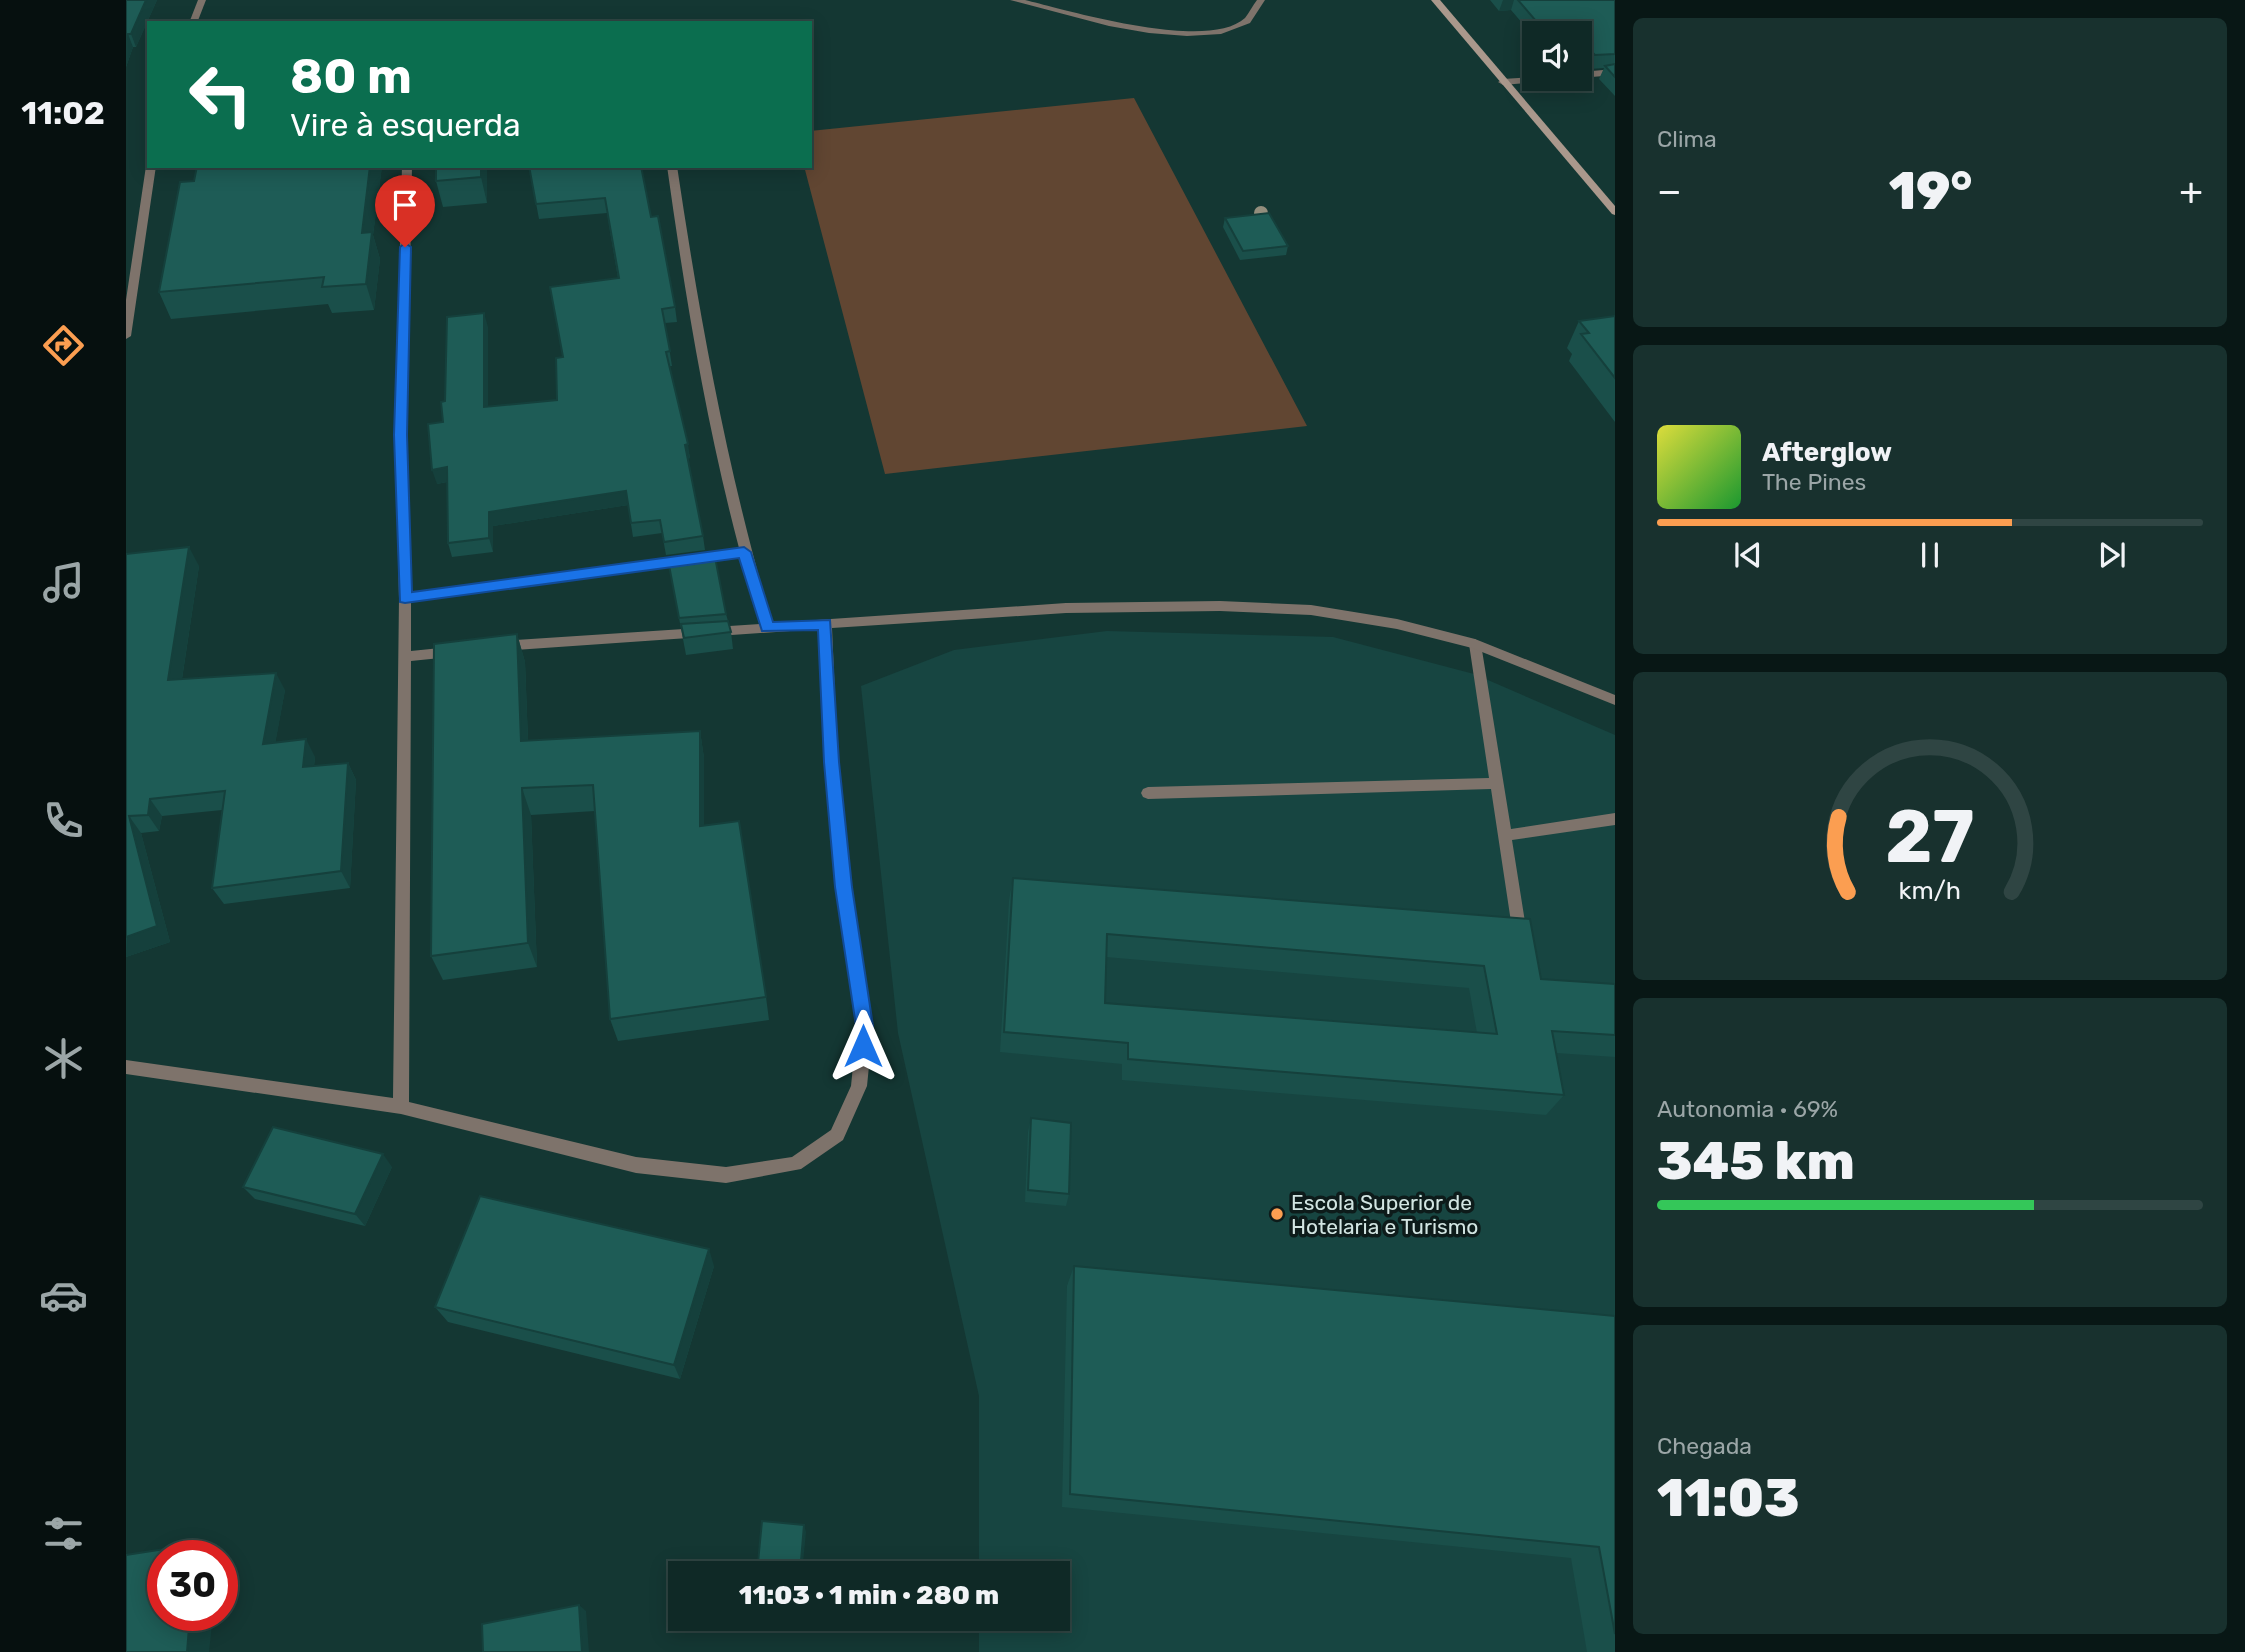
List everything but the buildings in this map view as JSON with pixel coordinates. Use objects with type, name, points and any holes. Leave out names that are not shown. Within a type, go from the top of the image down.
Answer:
[{"type":"main road","points":[[1435,0],[1615,212]]},
{"type":"street","points":[[194,21],[202,0]]},
{"type":"street","points":[[1014,0],[1146,31],[1197,36],[1242,26],[1260,6],[1261,0]]},
{"type":"street","points":[[1592,74],[1615,72]]},
{"type":"street","points":[[1503,82],[1522,80]]},
{"type":"street","points":[[126,335],[151,168]]},
{"type":"street","points":[[401,1107],[405,598],[401,435],[407,168]]},
{"type":"street","points":[[672,168],[707,392],[744,552],[767,628]]},
{"type":"street","points":[[405,598],[744,552]]},
{"type":"street","points":[[490,648],[1066,608],[1220,606],[1311,610],[1397,624],[1475,644],[1615,700]]},
{"type":"street","points":[[126,1066],[401,1107],[636,1165],[726,1175],[795,1164],[837,1135],[859,1086],[865,1026],[844,887],[831,762],[825,624]]},
{"type":"street","points":[[1475,644],[1518,922]]},
{"type":"street","points":[[403,657],[465,650]]},
{"type":"street","points":[[1148,793],[1498,783]]},
{"type":"street","points":[[1506,835],[1615,819]]},
{"type":"shaded area","points":[[1134,98],[1307,426],[885,474],[805,168],[812,168],[812,131]]},
{"type":"shaded area","name":"Escola Superior de Hotelaria e Turismo","points":[[1107,631],[1333,637],[1474,674],[1615,735],[1615,1652],[979,1652],[979,1631],[1070,1631],[1070,1561],[979,1561],[979,1396],[898,1033],[861,686],[954,650]]},
{"type":"place","name":"Escola Superior de Hotelaria e Turismo","points":[[1277,1214]]},
{"type":"route","points":[[405,247],[401,435],[405,598],[744,552],[767,628],[825,624],[831,762],[844,887],[865,1026],[863,1046]]}]
